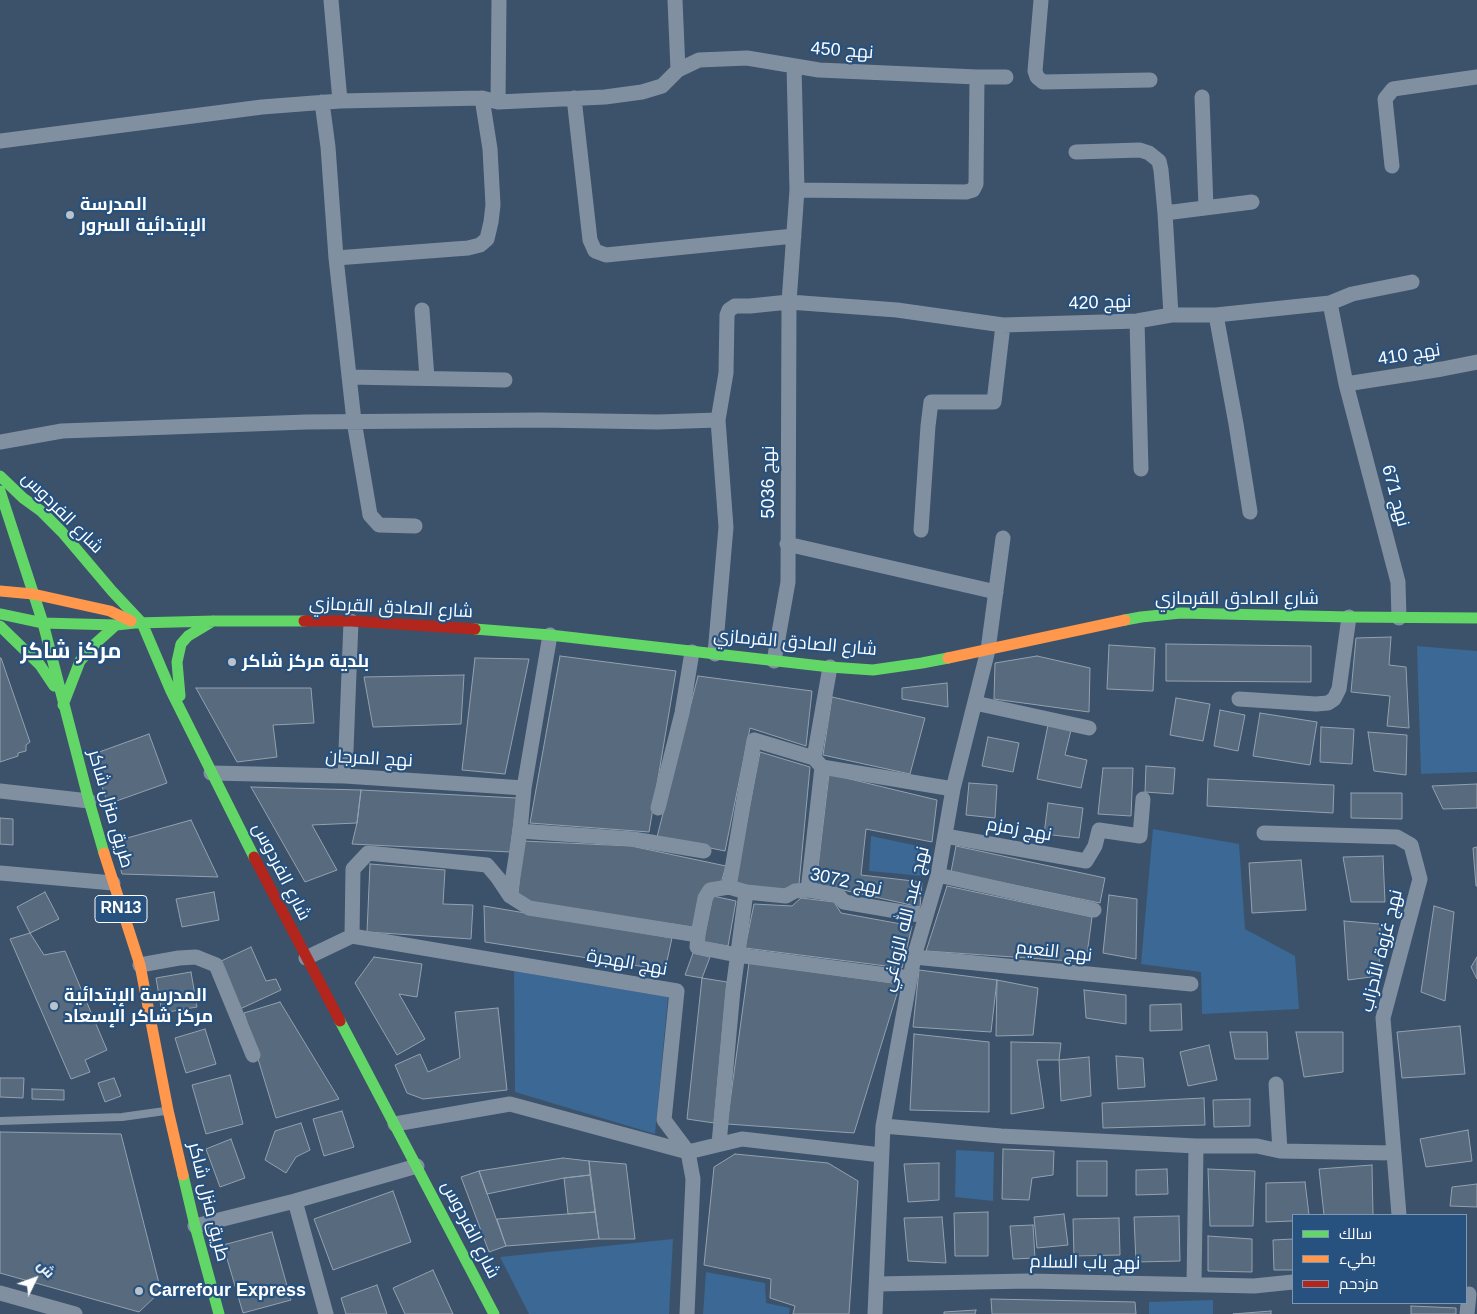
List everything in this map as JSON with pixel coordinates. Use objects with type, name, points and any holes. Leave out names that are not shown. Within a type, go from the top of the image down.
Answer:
[{"type":"main road","name":"شارع الفردوس","points":[[0,476],[62,532],[139,623],[211,773],[306,958],[494,1314]]},
{"type":"main road","points":[[0,528],[2,496]]},
{"type":"main road","name":"طريق منزل شاكر","points":[[2,496],[43,623],[89,800],[113,883],[140,965],[168,1110],[195,1226],[219,1314]]},
{"type":"main road","name":"شارع الصادق القرمازي","points":[[0,591],[33,594],[110,611],[139,623]]},
{"type":"main road","name":"شارع الصادق القرمازي","points":[[0,614],[43,623],[116,625],[215,620],[351,621],[550,636],[830,667],[873,670],[900,667],[988,650],[1141,617],[1181,613],[1350,618],[1477,618]]},
{"type":"main road","points":[[182,711],[177,662],[181,644],[194,632],[215,620]]},
{"type":"main road","points":[[63,701],[80,661],[96,642],[116,625]]},
{"type":"main road","points":[[0,626],[40,664],[63,701]]},
{"type":"street","points":[[331,0],[340,100]]},
{"type":"street","points":[[498,102],[499,0]]},
{"type":"street","points":[[675,0],[678,70]]},
{"type":"street","points":[[1041,0],[1035,71],[1037,77],[1043,82],[1150,80]]},
{"type":"street","name":"نهج 450","points":[[0,141],[262,107],[340,100],[482,98],[498,102],[605,97],[642,92],[662,86],[678,70],[699,60],[747,58],[819,70],[1006,77]]},
{"type":"street","name":"نهج 5036","points":[[774,661],[788,582],[789,302],[797,190],[794,66]]},
{"type":"street","points":[[797,190],[966,192],[973,190],[976,184],[977,77]]},
{"type":"street","points":[[1392,166],[1385,99],[1393,89],[1477,77]]},
{"type":"street","points":[[336,258],[468,248],[480,245],[487,239],[492,206],[490,149],[482,98]]},
{"type":"street","points":[[574,98],[590,240],[595,251],[606,255],[794,236]]},
{"type":"street","points":[[1202,98],[1206,208]]},
{"type":"street","points":[[322,102],[328,146],[336,258],[349,377],[354,420],[370,515],[379,525],[415,526]]},
{"type":"street","points":[[1076,152],[1140,150],[1149,153],[1159,161],[1165,213],[1172,315]]},
{"type":"street","points":[[1165,213],[1252,202]]},
{"type":"street","name":"نهج 420","points":[[718,420],[726,373],[727,315],[729,310],[735,306],[789,302],[897,310],[1003,325],[1138,320],[1172,315],[1216,315],[1330,303],[1352,294],[1412,282]]},
{"type":"street","points":[[1330,303],[1346,384]]},
{"type":"street","points":[[422,310],[427,378]]},
{"type":"street","points":[[1216,315],[1250,512]]},
{"type":"street","points":[[1138,320],[1141,469]]},
{"type":"street","points":[[921,530],[931,402],[994,402],[1003,325]]},
{"type":"street","name":"نهج 410","points":[[1346,384],[1477,362]]},
{"type":"street","points":[[349,377],[505,380]]},
{"type":"street","name":"نهج 671","points":[[1346,384],[1398,582],[1399,618]]},
{"type":"street","points":[[0,442],[62,431],[354,420],[658,422],[718,420],[726,527],[715,654]]},
{"type":"street","name":"نهج عبد الله الزواغي","points":[[875,1314],[882,1126],[914,957],[938,876],[953,789],[988,650],[1003,538]]},
{"type":"street","points":[[787,544],[996,592]]},
{"type":"street","points":[[1239,699],[1316,704],[1328,703],[1334,698],[1339,689],[1350,618]]},
{"type":"street","points":[[345,776],[351,621]]},
{"type":"street","points":[[510,896],[520,831],[524,788],[550,636]]},
{"type":"street","points":[[658,808],[682,713],[692,652]]},
{"type":"street","points":[[808,890],[818,763],[830,667]]},
{"type":"street","points":[[975,703],[1089,728]]},
{"type":"street","points":[[910,978],[737,955],[696,947],[706,898],[710,890],[729,887],[754,740],[818,763],[953,789]]},
{"type":"street","name":"نهج المرجان","points":[[211,773],[345,776],[524,788]]},
{"type":"street","points":[[0,791],[89,800]]},
{"type":"street","name":"نهج زمزم","points":[[945,836],[1086,861],[1095,846],[1099,830],[1140,836],[1143,799]]},
{"type":"street","points":[[520,831],[633,839],[704,851]]},
{"type":"street","name":"نهج غزوة الأحزاب","points":[[1264,833],[1397,837],[1411,845],[1420,879],[1383,1018],[1399,1214]]},
{"type":"street","points":[[306,958],[352,936],[353,869],[368,853],[383,853],[487,865],[510,896],[529,908],[698,935]]},
{"type":"street","points":[[0,873],[113,883]]},
{"type":"street","points":[[938,876],[1094,910]]},
{"type":"street","name":"نهج 3072","points":[[729,887],[746,892],[786,896],[794,891],[808,890],[838,895],[844,902],[926,916]]},
{"type":"street","points":[[719,1144],[733,990],[746,892]]},
{"type":"street","name":"نهج الهجرة","points":[[352,936],[677,991],[664,1120],[688,1152],[693,1179],[686,1314]]},
{"type":"street","points":[[140,965],[196,957],[216,965],[253,1055]]},
{"type":"street","name":"نهج النعيم","points":[[914,957],[1191,984]]},
{"type":"street","points":[[1276,1084],[1280,1151]]},
{"type":"street","points":[[395,1124],[510,1104],[688,1152],[742,1139],[880,1155]]},
{"type":"street","points":[[882,1126],[1001,1136],[1196,1146],[1257,1146],[1280,1151],[1394,1153]]},
{"type":"street","points":[[1194,1284],[1196,1146]]},
{"type":"street","points":[[195,1226],[295,1201],[417,1166]]},
{"type":"street","points":[[295,1201],[326,1314]]},
{"type":"street","name":"نهج باب السلام","points":[[877,1284],[1028,1281],[1254,1286],[1292,1282]]},
{"type":"street","points":[[0,1293],[75,1314]]},
{"type":"street","points":[[1467,1314],[1470,1294]]},
{"type":"lane","points":[[0,1121],[122,1117],[168,1110]]},
{"type":"shaded area","points":[[1417,646],[1477,651],[1477,772],[1421,774]]},
{"type":"shaded area","points":[[1153,829],[1239,844],[1245,929],[1295,956],[1299,1009],[1202,1014],[1201,972],[1141,964]]},
{"type":"shaded area","points":[[871,836],[928,848],[923,876],[869,871]]},
{"type":"shaded area","points":[[514,971],[668,997],[655,1134],[515,1092]]},
{"type":"shaded area","points":[[956,1150],[994,1152],[993,1201],[955,1197]]},
{"type":"shaded area","points":[[673,1239],[669,1314],[529,1314],[500,1257]]},
{"type":"shaded area","points":[[706,1272],[765,1283],[766,1303],[790,1308],[789,1314],[703,1314]]},
{"type":"shaded area","points":[[1213,1300],[1213,1314],[1149,1314],[1149,1302]]},
{"type":"building","points":[[1391,637],[1389,665],[1406,667],[1409,728],[1387,726],[1390,696],[1351,692],[1356,638]]},
{"type":"building","points":[[1166,644],[1311,646],[1311,682],[1166,681]]},
{"type":"building","points":[[1109,645],[1155,648],[1153,691],[1107,689]]},
{"type":"building","points":[[560,656],[676,671],[649,832],[530,823]]},
{"type":"building","points":[[1037,656],[1090,668],[1089,712],[994,699],[995,663]]},
{"type":"building","points":[[0,658],[30,742],[26,745],[26,751],[0,762]]},
{"type":"building","points":[[475,658],[529,659],[505,774],[462,770]]},
{"type":"building","points":[[464,675],[461,724],[373,727],[364,677]]},
{"type":"building","points":[[698,676],[812,691],[806,746],[750,728],[725,851],[657,837]]},
{"type":"building","points":[[947,683],[948,707],[902,699],[902,688]]},
{"type":"building","points":[[196,688],[311,688],[314,723],[273,725],[277,757],[237,762]]},
{"type":"building","points":[[832,697],[925,718],[910,774],[823,755]]},
{"type":"building","points":[[1176,698],[1210,704],[1203,741],[1170,735]]},
{"type":"building","points":[[1220,710],[1245,715],[1238,751],[1214,746]]},
{"type":"building","points":[[1260,713],[1317,722],[1310,765],[1253,756]]},
{"type":"building","points":[[1048,725],[1071,730],[1065,755],[1087,760],[1081,788],[1037,779]]},
{"type":"building","points":[[1321,727],[1354,729],[1352,764],[1320,762]]},
{"type":"building","points":[[1368,732],[1407,735],[1406,775],[1374,771]]},
{"type":"building","points":[[149,734],[167,783],[108,804],[91,755]]},
{"type":"building","points":[[988,737],[1019,743],[1013,772],[982,766]]},
{"type":"building","points":[[760,752],[810,767],[799,884],[784,892],[735,883]]},
{"type":"building","points":[[1146,766],[1175,768],[1173,794],[1145,792]]},
{"type":"building","points":[[1103,768],[1133,768],[1131,816],[1098,814]]},
{"type":"building","points":[[829,774],[937,800],[932,842],[866,829],[861,875],[922,882],[920,907],[816,884]]},
{"type":"building","points":[[1208,779],[1334,785],[1333,813],[1207,806]]},
{"type":"building","points":[[969,783],[997,785],[995,818],[966,815]]},
{"type":"building","points":[[1477,784],[1477,808],[1443,809],[1432,786]]},
{"type":"building","points":[[251,787],[361,790],[357,823],[312,825],[337,870],[305,882]]},
{"type":"building","points":[[361,790],[517,798],[510,852],[352,844]]},
{"type":"building","points":[[1351,793],[1402,793],[1402,819],[1351,818]]},
{"type":"building","points":[[1048,803],[1083,808],[1079,838],[1044,834]]},
{"type":"building","points":[[0,818],[13,819],[13,845],[0,844]]},
{"type":"building","points":[[191,820],[218,877],[122,874],[113,842]]},
{"type":"building","points":[[523,841],[631,846],[726,866],[721,883],[692,927],[533,903],[518,894]]},
{"type":"building","points":[[956,846],[1105,878],[1100,903],[951,872]]},
{"type":"building","points":[[1477,847],[1477,886],[1476,886],[1473,848]]},
{"type":"building","points":[[1383,856],[1385,902],[1351,902],[1343,857]]},
{"type":"building","points":[[1301,860],[1306,910],[1252,913],[1249,863]]},
{"type":"building","points":[[370,864],[445,870],[443,904],[473,905],[471,939],[367,932]]},
{"type":"building","points":[[947,886],[1092,917],[1086,962],[926,951]]},
{"type":"building","points":[[45,892],[59,919],[30,933],[17,907]]},
{"type":"building","points":[[214,892],[219,920],[182,927],[176,899]]},
{"type":"building","points":[[1109,895],[1137,899],[1136,959],[1103,953]]},
{"type":"building","points":[[713,896],[736,901],[728,946],[703,942]]},
{"type":"building","points":[[801,898],[834,902],[841,913],[912,926],[902,968],[745,948],[754,904],[792,906]]},
{"type":"building","points":[[484,906],[672,938],[665,970],[485,942]]},
{"type":"building","points":[[1434,906],[1454,912],[1445,1001],[1421,992]]},
{"type":"building","points":[[1344,921],[1380,924],[1379,976],[1348,980]]},
{"type":"building","points":[[30,933],[44,955],[65,951],[107,1050],[85,1060],[90,1072],[71,1079],[10,939]]},
{"type":"building","points":[[251,947],[266,981],[276,979],[281,990],[240,1009],[219,962]]},
{"type":"building","points":[[693,953],[710,957],[702,978],[685,975]]},
{"type":"building","points":[[374,957],[422,964],[417,997],[399,994],[425,1039],[397,1055],[355,983]]},
{"type":"building","points":[[1477,957],[1477,979],[1471,967]]},
{"type":"building","points":[[749,963],[900,984],[854,1133],[727,1124]]},
{"type":"building","points":[[919,970],[997,980],[991,1032],[913,1027]]},
{"type":"building","points":[[191,972],[197,1007],[162,1013],[156,978]]},
{"type":"building","points":[[702,978],[727,982],[714,1123],[687,1119]]},
{"type":"building","points":[[997,980],[1038,988],[1033,1035],[996,1036]]},
{"type":"building","points":[[1084,990],[1126,995],[1126,1024],[1086,1018]]},
{"type":"building","points":[[280,1002],[339,1099],[276,1118],[244,1013]]},
{"type":"building","points":[[1181,1004],[1182,1030],[1150,1031],[1150,1005]]},
{"type":"building","points":[[498,1008],[507,1090],[423,1099],[407,1093],[395,1065],[420,1054],[428,1072],[460,1058],[455,1012]]},
{"type":"building","points":[[1460,1026],[1465,1074],[1402,1078],[1397,1032]]},
{"type":"building","points":[[205,1029],[216,1064],[186,1073],[175,1038]]},
{"type":"building","points":[[1230,1032],[1267,1032],[1268,1059],[1235,1059]]},
{"type":"building","points":[[1296,1032],[1343,1032],[1343,1072],[1304,1077]]},
{"type":"building","points":[[914,1034],[989,1042],[989,1112],[910,1110]]},
{"type":"building","points":[[1011,1042],[1061,1043],[1059,1060],[1037,1060],[1044,1108],[1011,1114]]},
{"type":"building","points":[[1209,1045],[1217,1080],[1188,1086],[1180,1052]]},
{"type":"building","points":[[1116,1056],[1143,1058],[1145,1087],[1118,1089]]},
{"type":"building","points":[[1089,1057],[1091,1096],[1061,1101],[1059,1060]]},
{"type":"building","points":[[230,1075],[243,1124],[206,1134],[192,1085]]},
{"type":"building","points":[[0,1078],[24,1078],[23,1098],[0,1097]]},
{"type":"building","points":[[114,1078],[121,1096],[105,1102],[98,1083]]},
{"type":"building","points":[[32,1089],[64,1090],[64,1100],[32,1099]]},
{"type":"building","points":[[1204,1098],[1205,1125],[1103,1128],[1102,1103]]},
{"type":"building","points":[[1250,1099],[1250,1126],[1214,1127],[1213,1100]]},
{"type":"building","points":[[342,1111],[354,1147],[324,1156],[313,1119]]},
{"type":"building","points":[[301,1123],[310,1150],[296,1157],[286,1173],[265,1160],[275,1131]]},
{"type":"building","points":[[1468,1130],[1472,1161],[1426,1167],[1420,1139]]},
{"type":"building","points":[[0,1132],[121,1134],[161,1291],[139,1312],[0,1273]]},
{"type":"building","points":[[231,1139],[245,1178],[220,1187],[206,1149]]},
{"type":"building","points":[[1003,1149],[1054,1151],[1053,1175],[1032,1178],[1029,1200],[1002,1199]]},
{"type":"building","points":[[735,1154],[828,1163],[858,1181],[849,1314],[793,1314],[795,1306],[770,1298],[771,1279],[704,1265],[714,1167]]},
{"type":"building","points":[[563,1158],[589,1161],[590,1175],[564,1178],[487,1194],[479,1171]]},
{"type":"building","points":[[589,1161],[626,1164],[635,1239],[599,1239]]},
{"type":"building","points":[[1077,1161],[1107,1161],[1107,1196],[1077,1196]]},
{"type":"building","points":[[939,1163],[939,1200],[908,1202],[904,1164]]},
{"type":"building","points":[[1372,1165],[1373,1214],[1324,1214],[1319,1169]]},
{"type":"building","points":[[1167,1169],[1168,1194],[1136,1195],[1136,1170]]},
{"type":"building","points":[[1208,1169],[1255,1171],[1253,1226],[1210,1226]]},
{"type":"building","points":[[479,1171],[506,1246],[489,1252],[461,1177]]},
{"type":"building","points":[[590,1175],[595,1212],[568,1214],[564,1178]]},
{"type":"building","points":[[1305,1182],[1309,1214],[1292,1214],[1292,1221],[1266,1222],[1266,1183]]},
{"type":"building","points":[[1477,1184],[1477,1207],[1450,1206],[1452,1187]]},
{"type":"building","points":[[393,1191],[411,1242],[333,1270],[314,1219]]},
{"type":"building","points":[[595,1212],[599,1239],[506,1246],[497,1219]]},
{"type":"building","points":[[988,1212],[988,1256],[955,1256],[954,1213]]},
{"type":"building","points":[[1064,1214],[1068,1245],[1037,1248],[1034,1217]]},
{"type":"building","points":[[1179,1216],[1180,1261],[1136,1262],[1134,1217]]},
{"type":"building","points":[[942,1217],[946,1263],[908,1261],[904,1218]]},
{"type":"building","points":[[1119,1218],[1120,1255],[1074,1256],[1073,1219]]},
{"type":"building","points":[[1033,1225],[1035,1258],[1013,1259],[1010,1226]]},
{"type":"building","points":[[272,1232],[291,1300],[243,1313],[223,1245]]},
{"type":"building","points":[[1208,1236],[1252,1239],[1252,1272],[1208,1271]]},
{"type":"building","points":[[1292,1239],[1292,1270],[1274,1270],[1273,1240]]},
{"type":"building","points":[[433,1270],[453,1314],[405,1314],[393,1288]]},
{"type":"building","points":[[377,1285],[387,1314],[346,1314],[341,1298]]},
{"type":"building","points":[[991,1299],[1135,1302],[1136,1314],[992,1314]]},
{"type":"building","points":[[1411,1306],[1456,1308],[1456,1314],[1411,1314]]},
{"type":"building","points":[[976,1310],[975,1314],[944,1314],[944,1312]]},
{"type":"building","points":[[1271,1311],[1271,1314],[1233,1314]]},
{"type":"traffic: fast","points":[[0,476],[23,498],[41,511],[62,532],[142,623],[171,691],[254,857]]},
{"type":"traffic: fast","points":[[0,491],[43,623],[104,853]]},
{"type":"traffic: fast","points":[[1125,620],[1181,613],[1477,618]]},
{"type":"traffic: fast","points":[[0,614],[43,623],[116,625],[215,621],[304,621]]},
{"type":"traffic: fast","points":[[180,696],[177,662],[181,644],[188,636],[213,621]]},
{"type":"traffic: fast","points":[[63,705],[80,661],[116,625]]},
{"type":"traffic: fast","points":[[0,626],[40,665],[54,686]]},
{"type":"traffic: fast","points":[[475,629],[550,635],[830,667],[873,670],[948,658]]},
{"type":"traffic: fast","points":[[340,1021],[494,1314]]},
{"type":"traffic: fast","points":[[183,1175],[219,1314]]},
{"type":"traffic: slow","points":[[0,591],[33,594],[110,611],[131,621]]},
{"type":"traffic: slow","points":[[948,658],[1125,620]]},
{"type":"traffic: slow","points":[[104,853],[140,965],[168,1110],[183,1175]]},
{"type":"traffic: jam","points":[[304,621],[351,621],[475,629]]},
{"type":"traffic: jam","points":[[254,857],[340,1021]]},
{"type":"place","name":"المدرسة الإبتدائية السرور","points":[[70,215]]},
{"type":"place","name":"بلدية مركز شاكر","points":[[232,662]]},
{"type":"place","name":"المدرسة الإبتدائية مركز شاكر الإسعاد","points":[[54,1006]]},
{"type":"place","name":"Carrefour Express","points":[[139,1291]]},
{"type":"district","name":"مركز شاكر","points":[[71,652]]}]
